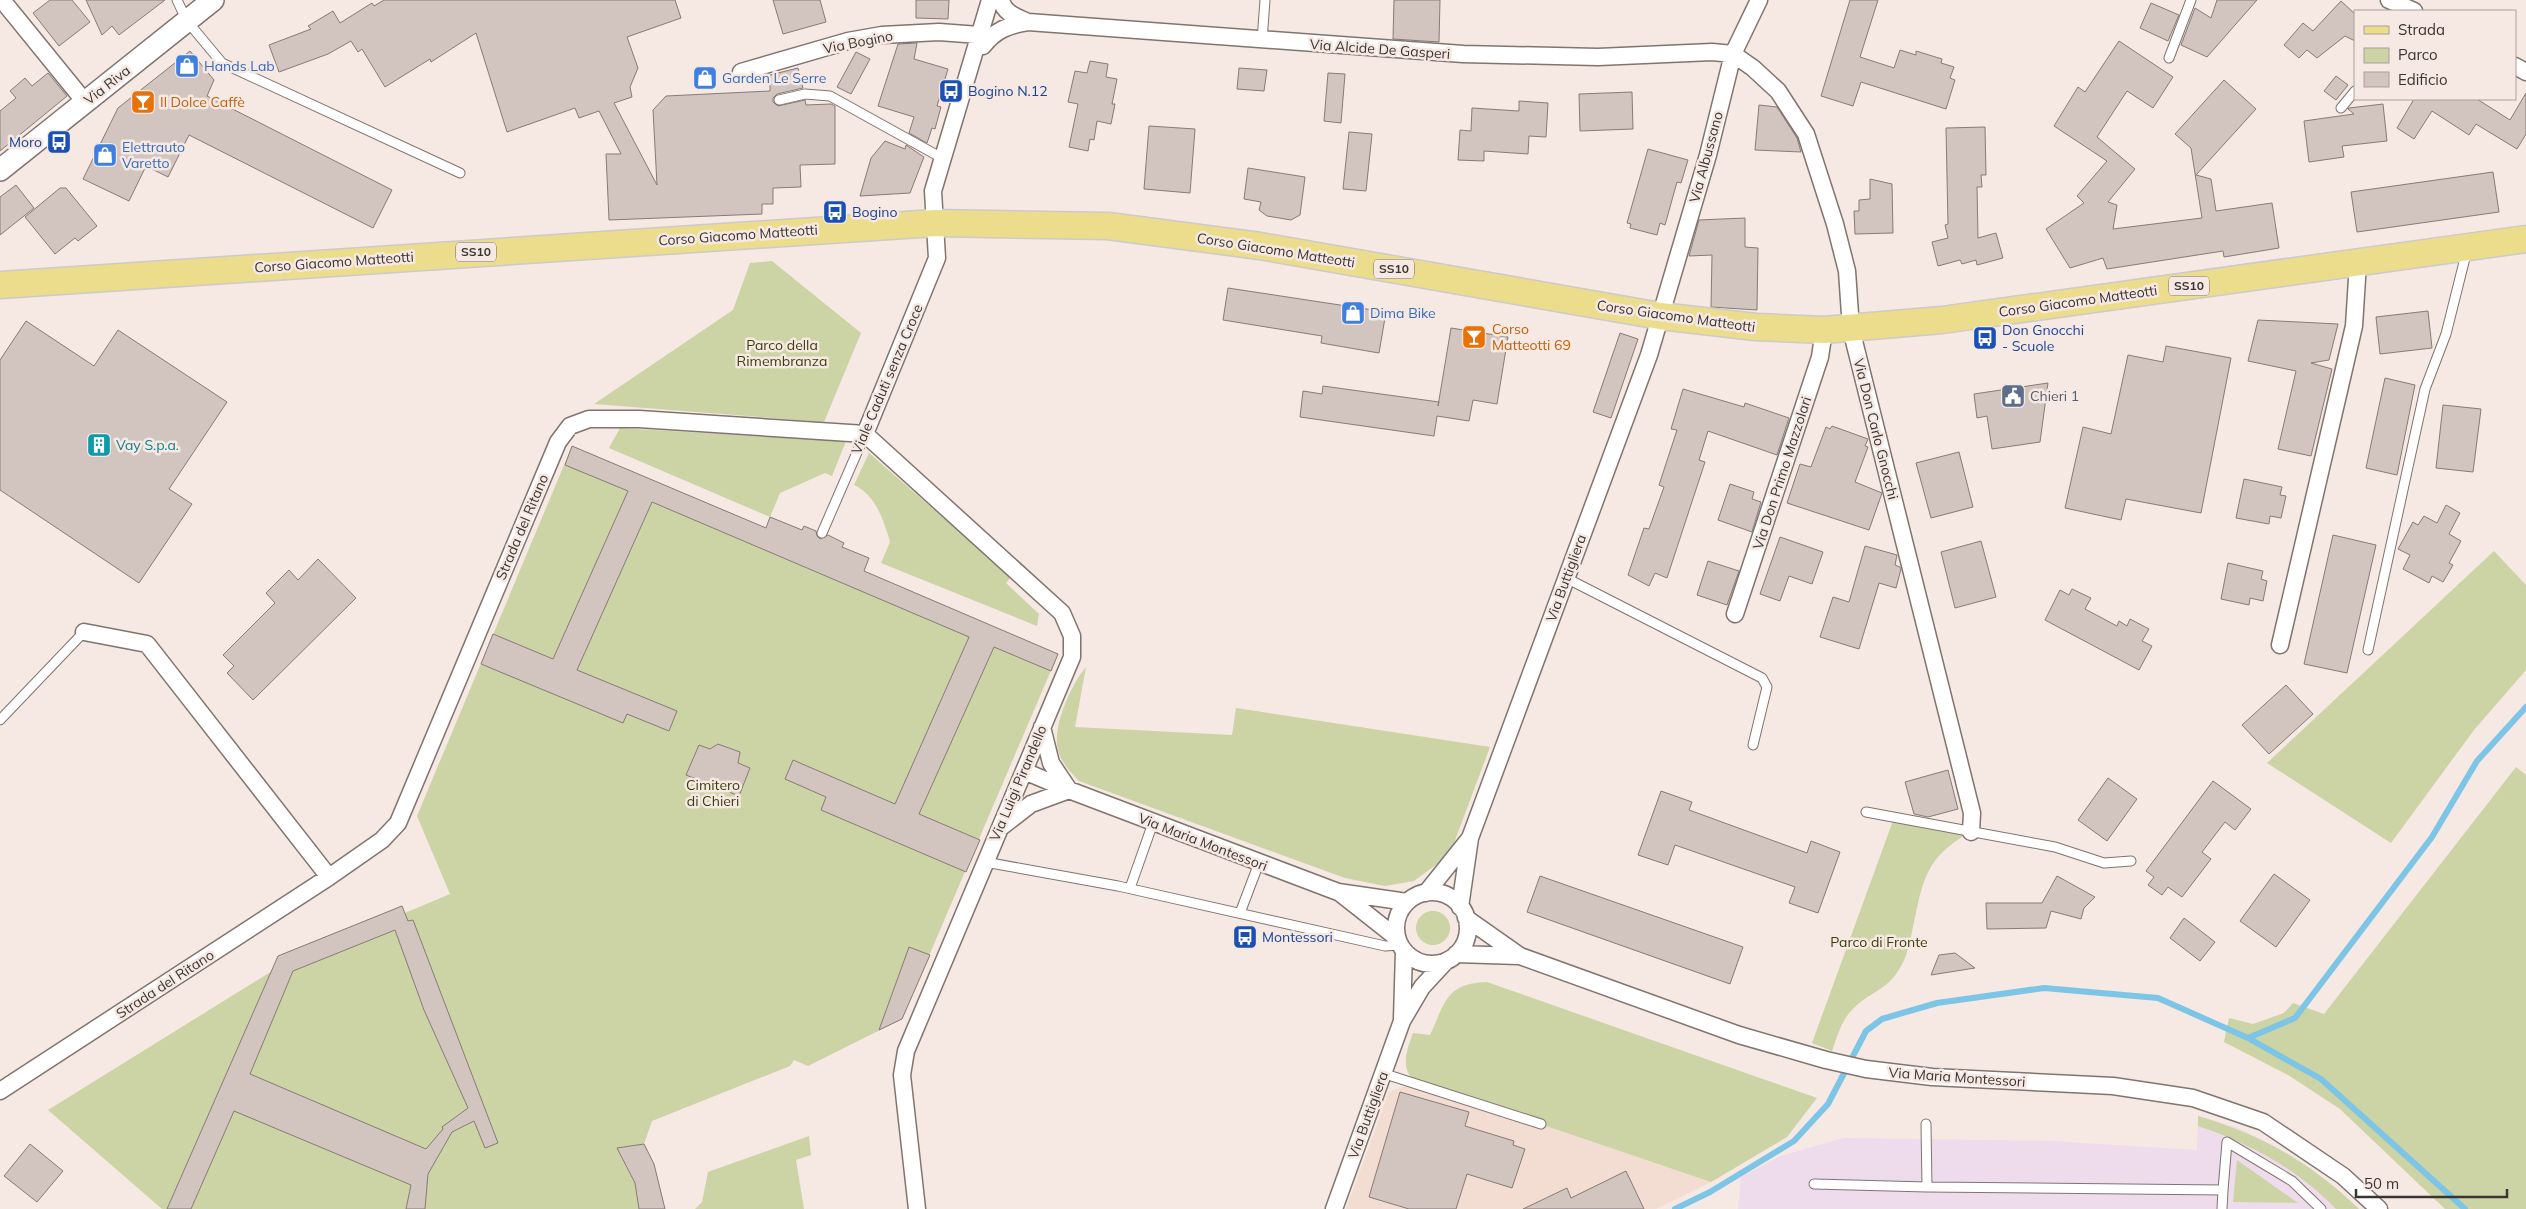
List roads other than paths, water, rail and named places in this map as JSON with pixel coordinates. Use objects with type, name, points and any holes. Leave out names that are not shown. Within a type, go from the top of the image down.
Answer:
[{"type":"main road","name":"Corso Giacomo Matteotti","points":[[6,282],[935,223],[1108,226],[1260,246],[1660,316],[1756,328],[1824,330],[1942,320],[2526,239]]},
{"type":"street","points":[[2,0],[85,102]]},
{"type":"street","name":"Via Riva","points":[[0,170],[213,0]]},
{"type":"street","points":[[984,36],[990,0]]},
{"type":"street","name":"Via Alcide De Gasperi","points":[[1001,0],[1002,5],[1011,15],[1028,22]]},
{"type":"street","name":"Via Albussano","points":[[1660,316],[1708,155],[1733,54],[1758,0]]},
{"type":"street","points":[[2388,0],[2412,10]]},
{"type":"street","name":"Via Alcide De Gasperi","points":[[942,158],[970,68],[984,36],[1006,26],[1028,22],[1262,41],[1462,54],[1598,57],[1712,52],[1733,54]]},
{"type":"street","name":"Via Bogino","points":[[741,72],[848,41],[882,35],[938,32],[984,36]]},
{"type":"street","name":"Via Don Carlo Gnocchi","points":[[1733,54],[1753,68],[1778,91],[1806,134],[1835,224],[1847,271],[1852,329],[1972,813],[1970,832]]},
{"type":"street","points":[[935,223],[933,191],[942,158]]},
{"type":"street","name":"Viale Caduti senza Croce","points":[[865,434],[937,258],[935,223]]},
{"type":"street","points":[[2280,645],[2354,326],[2358,263]]},
{"type":"street","name":"Via Buttigliera","points":[[1463,912],[1470,838],[1649,354],[1660,316]]},
{"type":"street","name":"Via Don Primo Mazzolari","points":[[1735,614],[1820,357],[1824,330]]},
{"type":"street","name":"Strada del Ritano","points":[[0,1091],[329,877],[382,840],[398,823],[558,442],[570,426],[589,420],[639,419],[865,434]]},
{"type":"street","name":"Via Luigi Pirandello","points":[[865,434],[1062,613],[1072,636],[1072,656],[906,1051],[902,1075],[917,1209]]},
{"type":"street","points":[[84,632],[147,644],[329,877]]},
{"type":"street","points":[[998,829],[1031,804],[1069,790],[1051,763],[1042,727]]},
{"type":"street","name":"Via Maria Montessori","points":[[1024,771],[1069,790],[1338,892],[1407,902]]},
{"type":"street","name":"Via Buttigliera","points":[[1426,892],[1470,838]]},
{"type":"street","name":"Via Maria Montessori","points":[[1338,892],[1400,944]]},
{"type":"street","points":[[1426,892],[1445,895],[1463,912],[1466,938],[1451,957],[1435,964],[1424,963],[1400,944],[1397,918],[1407,902],[1426,892]]},
{"type":"street","name":"Via Maria Montessori","points":[[1463,912],[1520,956],[1739,1034],[1830,1061],[1856,1067],[1932,1077],[2113,1086],[2194,1098],[2263,1122],[2343,1176],[2379,1209]]},
{"type":"street","name":"Via Buttigliera","points":[[1400,944],[1402,1021]]},
{"type":"street","name":"Via Maria Montessori","points":[[1451,957],[1520,956]]},
{"type":"street","name":"Via Buttigliera","points":[[1334,1209],[1402,1021],[1422,987],[1451,957]]},
{"type":"lane","points":[[177,0],[187,21],[222,63],[460,173]]},
{"type":"lane","points":[[1262,41],[1265,0]]},
{"type":"lane","points":[[2170,58],[2192,0]]},
{"type":"lane","points":[[2341,108],[2354,92]]},
{"type":"lane","points":[[779,100],[805,94],[830,96],[942,158]]},
{"type":"lane","points":[[2368,650],[2425,389],[2446,334],[2468,248]]},
{"type":"lane","name":"Viale Caduti senza Croce","points":[[822,533],[865,434]]},
{"type":"lane","points":[[1566,578],[1762,678],[1767,687],[1752,745]]},
{"type":"lane","points":[[0,720],[84,632]]},
{"type":"lane","points":[[1866,812],[2055,847],[2104,863],[2131,861]]},
{"type":"lane","points":[[1130,888],[1153,822]]},
{"type":"lane","points":[[985,862],[1130,888],[1385,946],[1400,944]]},
{"type":"lane","points":[[1240,914],[1259,863]]},
{"type":"lane","points":[[1382,1073],[1541,1124]]},
{"type":"lane","points":[[1926,1124],[1927,1187]]},
{"type":"lane","points":[[2222,1209],[2227,1142],[2292,1181],[2321,1209]]},
{"type":"lane","points":[[1814,1184],[2223,1190]]},
{"type":"waterway","points":[[2248,1038],[2295,1018],[2432,837],[2477,761],[2526,707]]},
{"type":"waterway","points":[[1675,1209],[1710,1192],[1794,1141],[1828,1104],[1866,1031],[1882,1019],[1937,1003],[2044,988],[2158,998],[2248,1038],[2321,1079],[2465,1209]]},
{"type":"place","name":"Hands Lab","points":[[187,66]]},
{"type":"place","name":"Garden Le Serre","points":[[705,78]]},
{"type":"place","name":"Bogino N.12","points":[[951,91]]},
{"type":"place","name":"Il Dolce Caffè","points":[[143,102]]},
{"type":"place","name":"Moro","points":[[59,142]]},
{"type":"place","name":"Elettrauto Varetto","points":[[105,155]]},
{"type":"place","name":"Bogino","points":[[835,212]]},
{"type":"place","name":"Dima Bike","points":[[1353,313]]},
{"type":"place","name":"Corso Matteotti 69","points":[[1474,337]]},
{"type":"place","name":"Don Gnocchi - Scuole","points":[[1985,338]]},
{"type":"place","name":"Chieri 1","points":[[2013,396]]},
{"type":"place","name":"Vay S.p.a.","points":[[99,445]]},
{"type":"place","name":"Montessori","points":[[1245,937]]},
{"type":"park label","name":"Parco della Rimembranza","points":[[782,354]]},
{"type":"park label","name":"Cimitero di Chieri","points":[[713,794]]},
{"type":"park label","name":"Parco di Fronte","points":[[1879,942]]}]
